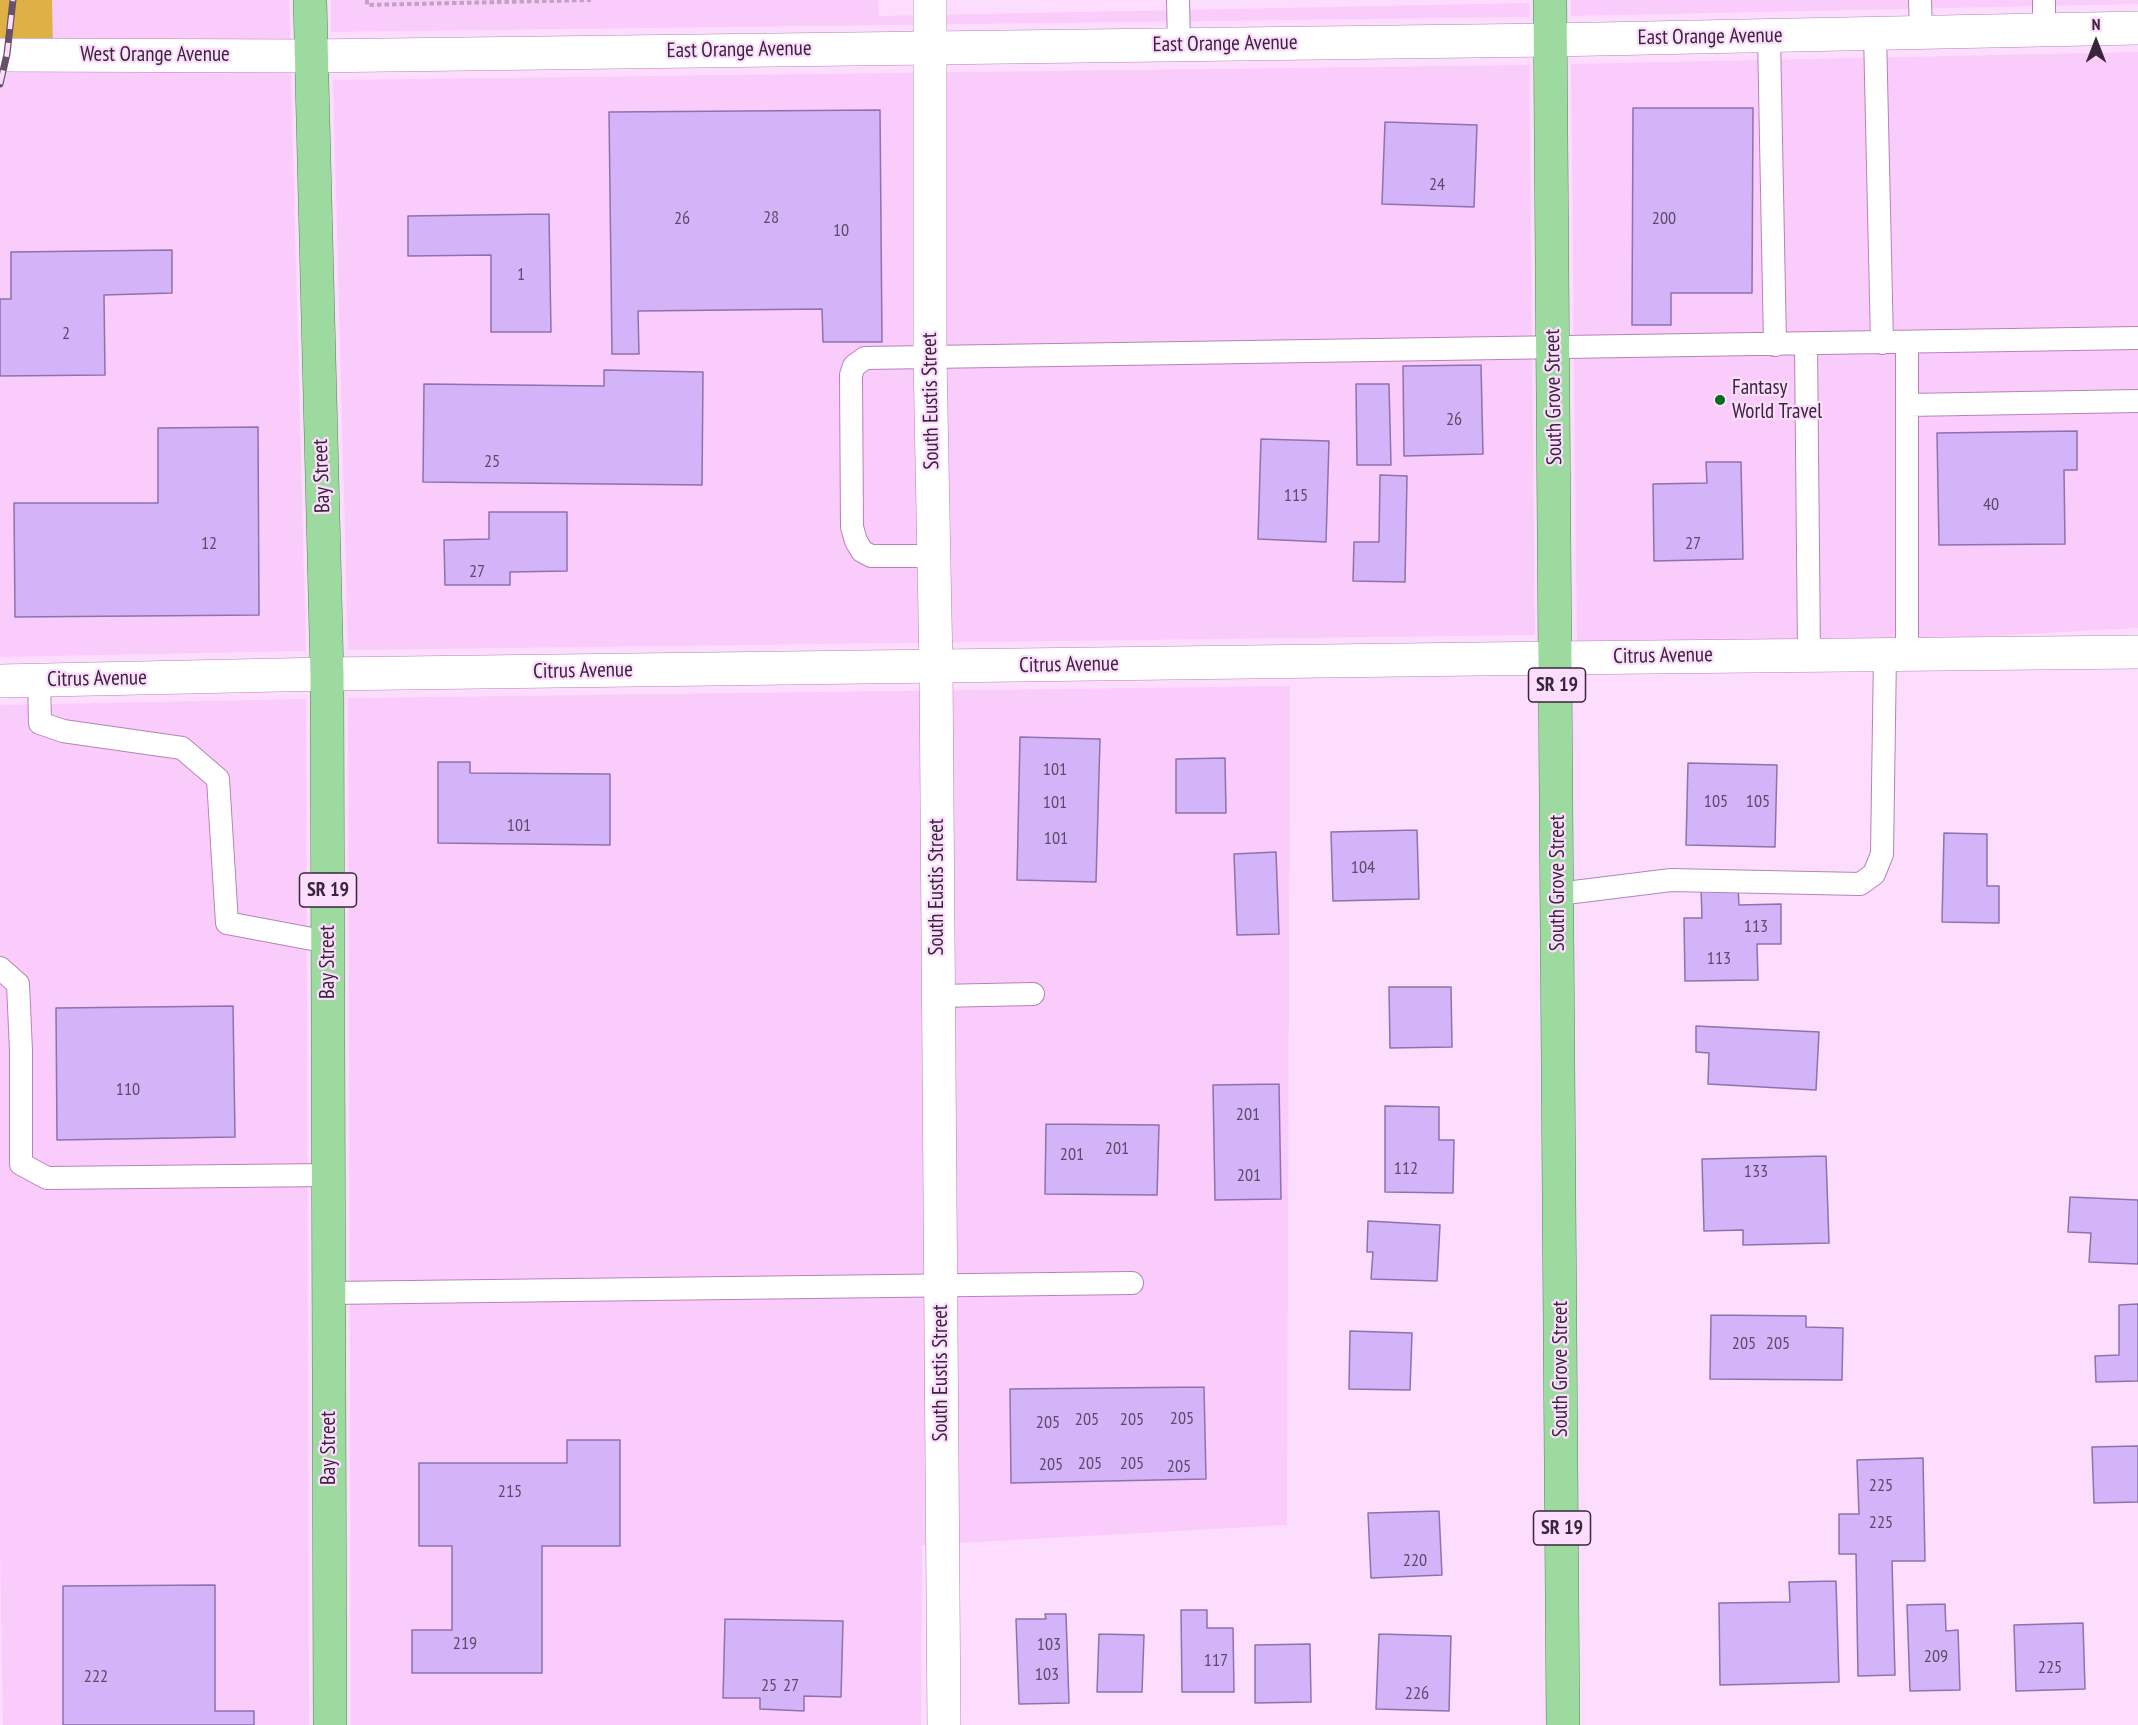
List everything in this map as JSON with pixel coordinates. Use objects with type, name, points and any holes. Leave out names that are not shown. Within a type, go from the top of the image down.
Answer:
[{"type":"main road","name":"SR 19","points":[[310,0],[311,56]]},
{"type":"main road","name":"SR 19","points":[[1550,0],[1550,40]]},
{"type":"main road","name":"South Grove Street","points":[[1550,40],[1563,1725]]},
{"type":"main road","name":"Bay Street","points":[[311,56],[327,674],[330,1725]]},
{"type":"street","name":"South Eustis Street","points":[[930,0],[930,358],[936,667],[944,1725]]},
{"type":"street","name":"East Orange Avenue","points":[[311,56],[1920,33],[2044,15],[2138,28]]},
{"type":"street","name":"West Orange Avenue","points":[[0,55],[311,56]]},
{"type":"street","name":"Citrus Avenue","points":[[0,681],[327,674],[1809,654],[2138,652]]},
{"type":"lane","points":[[1178,0],[1179,45]]},
{"type":"lane","points":[[1920,0],[1920,33]]},
{"type":"lane","points":[[1875,33],[1882,343]]},
{"type":"lane","points":[[1768,36],[1775,345]]},
{"type":"lane","points":[[933,556],[871,556],[862,551],[856,541],[852,527],[851,375],[854,366],[866,358],[1553,349],[2138,338]]},
{"type":"lane","points":[[1558,894],[1671,879],[1860,884],[1874,874],[1882,854],[1896,654],[1907,405],[1907,342]]},
{"type":"lane","points":[[1806,345],[1809,654]]},
{"type":"lane","points":[[1907,405],[2138,401]]},
{"type":"lane","points":[[39,680],[40,723],[63,731],[182,748],[218,779],[227,923],[328,942]]},
{"type":"lane","points":[[0,968],[18,984],[21,1052],[21,1164],[47,1178],[328,1175]]},
{"type":"lane","points":[[938,996],[1032,994]]},
{"type":"lane","points":[[329,1293],[1132,1283]]},
{"type":"path","points":[[367,0],[367,5],[591,0]]},
{"type":"shaded area","points":[[0,0],[52,0],[53,47],[0,38]]},
{"type":"shaded area","points":[[52,0],[289,0],[306,651],[0,657],[0,58],[52,47]]},
{"type":"shaded area","points":[[331,0],[878,0],[879,16],[1529,3],[1529,17],[331,32]]},
{"type":"shaded area","points":[[1571,0],[2138,0],[2138,4],[1571,16]]},
{"type":"shaded area","points":[[2138,52],[2138,628],[1577,658],[1571,64]]},
{"type":"shaded area","points":[[1529,65],[1535,635],[348,650],[333,80]]},
{"type":"shaded area","points":[[1290,686],[1287,1525],[922,1545],[921,1725],[351,1725],[348,698]]},
{"type":"shaded area","points":[[306,699],[309,1725],[3,1725],[0,1550],[0,705]]},
{"type":"building","points":[[1633,108],[1753,108],[1752,293],[1671,293],[1671,325],[1632,325]]},
{"type":"building","points":[[880,110],[882,342],[823,342],[822,309],[638,311],[639,354],[612,354],[609,112]]},
{"type":"building","points":[[1385,122],[1477,125],[1474,207],[1382,204]]},
{"type":"building","points":[[549,214],[551,332],[491,332],[491,255],[408,256],[408,216]]},
{"type":"building","points":[[172,250],[172,293],[104,295],[105,375],[0,376],[0,299],[11,299],[11,252]]},
{"type":"building","points":[[1481,365],[1483,454],[1404,456],[1403,366]]},
{"type":"building","points":[[604,370],[703,372],[702,485],[423,482],[424,384],[604,386]]},
{"type":"building","points":[[1356,384],[1389,384],[1391,465],[1357,465]]},
{"type":"building","points":[[258,427],[259,615],[15,617],[14,503],[158,503],[158,428]]},
{"type":"building","points":[[2077,431],[2077,470],[2064,470],[2065,544],[1939,545],[1937,433]]},
{"type":"building","points":[[1261,439],[1329,441],[1326,542],[1258,539]]},
{"type":"building","points":[[1706,462],[1741,462],[1743,559],[1654,561],[1653,484],[1707,483]]},
{"type":"building","points":[[1380,475],[1407,476],[1405,582],[1353,581],[1354,542],[1379,542]]},
{"type":"building","points":[[489,512],[567,512],[567,571],[510,572],[510,585],[445,585],[444,540],[489,539]]},
{"type":"building","points":[[1020,737],[1100,739],[1096,882],[1017,880]]},
{"type":"building","points":[[1225,758],[1226,813],[1176,813],[1176,759]]},
{"type":"building","points":[[438,762],[470,762],[470,773],[610,774],[610,845],[438,843]]},
{"type":"building","points":[[1688,763],[1777,765],[1775,847],[1686,845]]},
{"type":"building","points":[[1417,830],[1419,899],[1333,901],[1331,832]]},
{"type":"building","points":[[1944,833],[1987,834],[1987,886],[1999,886],[1999,923],[1942,922]]},
{"type":"building","points":[[1276,852],[1279,934],[1237,935],[1234,854]]},
{"type":"building","points":[[1701,886],[1738,886],[1739,905],[1781,904],[1781,944],[1757,944],[1758,980],[1685,981],[1684,918],[1702,918]]},
{"type":"building","points":[[1389,987],[1451,987],[1452,1047],[1390,1048]]},
{"type":"building","points":[[233,1006],[235,1137],[57,1140],[56,1008]]},
{"type":"building","points":[[1696,1026],[1819,1032],[1816,1090],[1708,1084],[1709,1053],[1696,1052]]},
{"type":"building","points":[[1279,1084],[1281,1199],[1215,1200],[1213,1085]]},
{"type":"building","points":[[1385,1106],[1439,1107],[1439,1140],[1454,1140],[1453,1193],[1385,1192]]},
{"type":"building","points":[[1046,1124],[1159,1125],[1157,1195],[1045,1194]]},
{"type":"building","points":[[1826,1156],[1829,1243],[1743,1245],[1743,1230],[1704,1231],[1702,1159]]},
{"type":"building","points":[[2070,1197],[2138,1200],[2138,1264],[2089,1262],[2091,1233],[2068,1232]]},
{"type":"building","points":[[1368,1221],[1440,1225],[1437,1281],[1371,1279],[1373,1252],[1367,1252]]},
{"type":"building","points":[[2138,1304],[2138,1381],[2096,1382],[2095,1356],[2119,1355],[2119,1305]]},
{"type":"building","points":[[1711,1315],[1806,1316],[1806,1327],[1843,1328],[1842,1380],[1710,1379]]},
{"type":"building","points":[[1350,1331],[1412,1333],[1410,1390],[1349,1389]]},
{"type":"building","points":[[1204,1387],[1206,1479],[1011,1483],[1010,1389]]},
{"type":"building","points":[[567,1440],[620,1440],[620,1546],[542,1546],[542,1673],[412,1673],[412,1630],[452,1630],[452,1546],[419,1546],[419,1463],[567,1463]]},
{"type":"building","points":[[2138,1446],[2138,1502],[2094,1503],[2092,1447]]},
{"type":"building","points":[[1923,1458],[1925,1561],[1892,1561],[1895,1675],[1858,1676],[1856,1554],[1839,1554],[1839,1514],[1859,1514],[1857,1460]]},
{"type":"building","points":[[1439,1511],[1442,1575],[1371,1578],[1368,1513]]},
{"type":"building","points":[[1836,1581],[1839,1682],[1720,1685],[1719,1603],[1790,1602],[1789,1582]]},
{"type":"building","points":[[215,1585],[215,1711],[254,1711],[254,1725],[63,1725],[63,1586]]},
{"type":"building","points":[[1945,1604],[1946,1631],[1958,1630],[1960,1690],[1910,1691],[1907,1605]]},
{"type":"building","points":[[1181,1610],[1207,1610],[1207,1628],[1233,1628],[1234,1692],[1182,1692]]},
{"type":"building","points":[[1045,1614],[1066,1614],[1069,1703],[1019,1704],[1016,1619],[1046,1619]]},
{"type":"building","points":[[725,1619],[843,1621],[841,1697],[804,1696],[804,1711],[760,1709],[760,1698],[723,1698]]},
{"type":"building","points":[[2083,1623],[2085,1689],[2016,1691],[2014,1625]]},
{"type":"building","points":[[1099,1634],[1144,1635],[1142,1692],[1097,1692]]},
{"type":"building","points":[[1379,1634],[1451,1636],[1449,1711],[1376,1709]]},
{"type":"building","points":[[1310,1644],[1311,1702],[1255,1703],[1255,1645]]},
{"type":"railway","points":[[0,84],[7,54],[13,0]]},
{"type":"place","name":"Fantasy World Travel","points":[[1720,400]]}]
